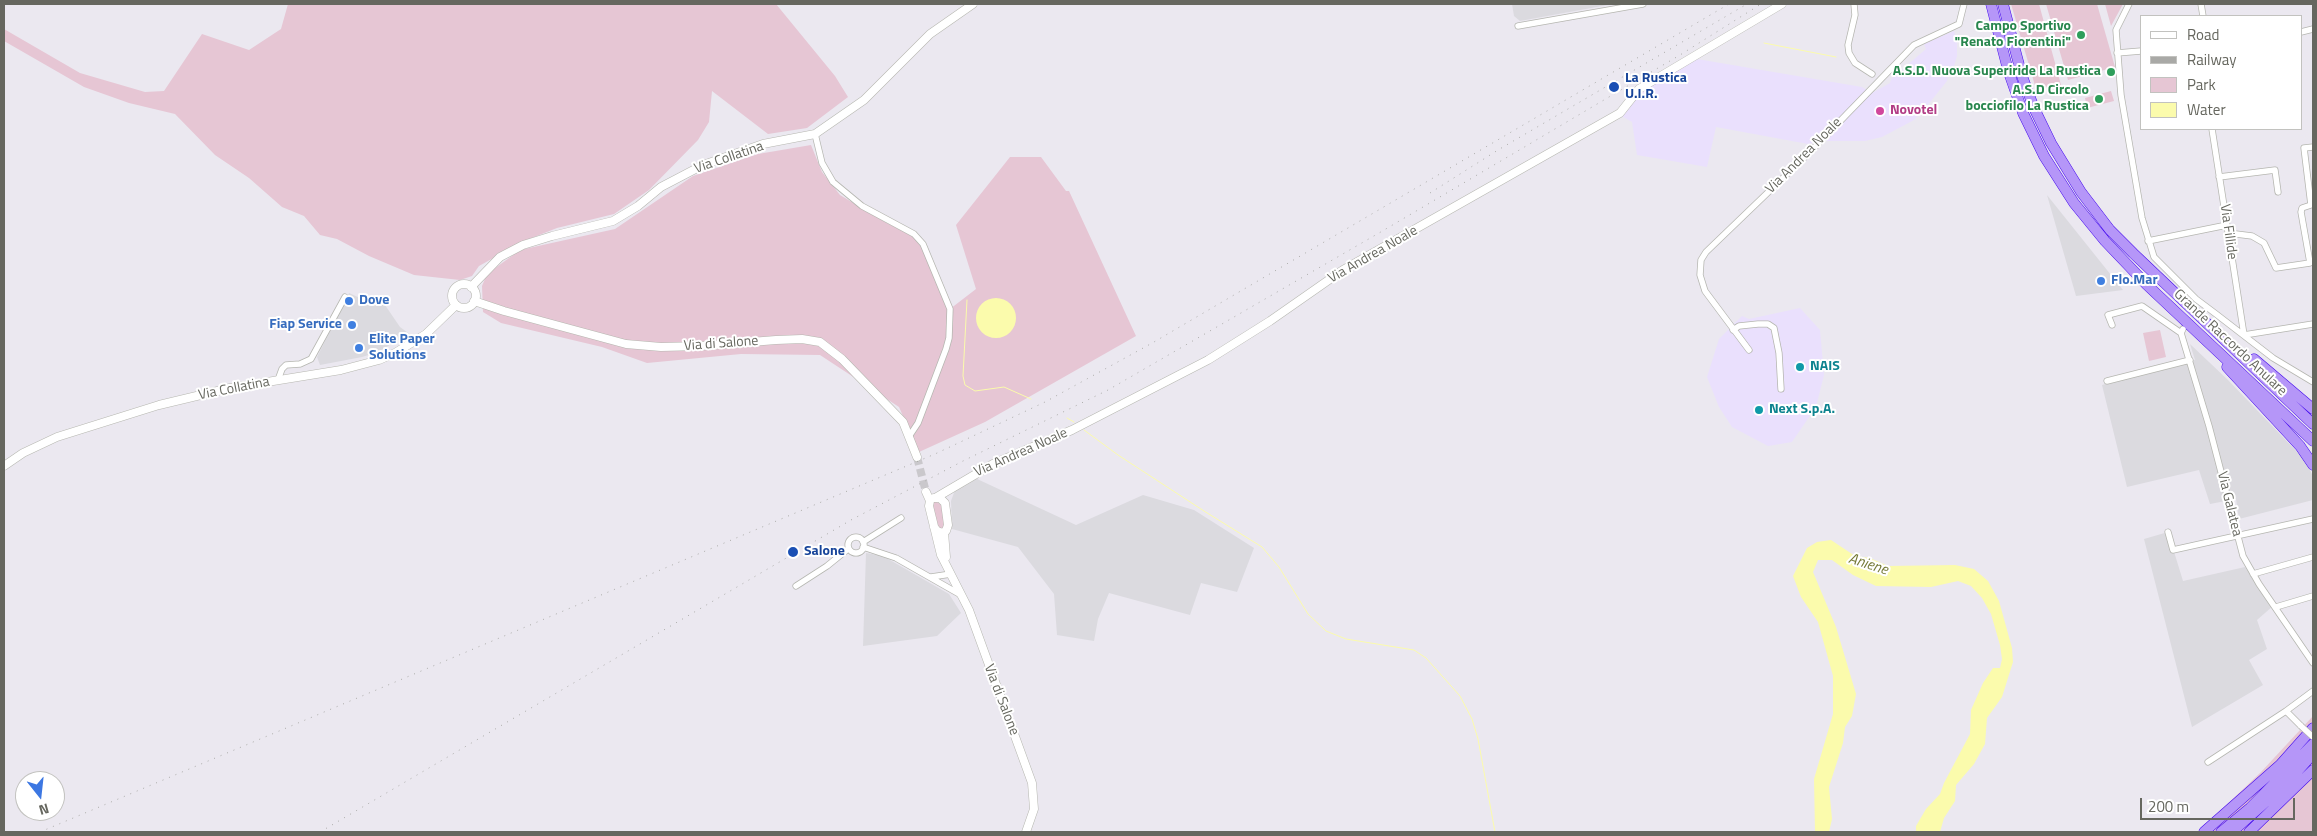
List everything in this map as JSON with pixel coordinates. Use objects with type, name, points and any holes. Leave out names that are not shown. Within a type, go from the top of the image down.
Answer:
[{"type":"highway","name":"Grande Raccordo Anulare","points":[[1991,4],[2016,96],[2039,147],[2056,177],[2084,216],[2115,252],[2313,441]]},
{"type":"highway","name":"Grande Raccordo Anulare","points":[[2003,4],[2027,90],[2041,124],[2065,168],[2110,230],[2201,320],[2313,424]]},
{"type":"highway","points":[[2201,320],[2220,329],[2313,409]]},
{"type":"highway","points":[[2201,335],[2241,384],[2300,446],[2313,465]]},
{"type":"highway","points":[[2281,425],[2289,429],[2313,453]]},
{"type":"highway","points":[[2213,830],[2313,731]]},
{"type":"highway","points":[[2213,830],[2250,808],[2313,744]]},
{"type":"highway","points":[[2232,832],[2288,782],[2313,754]]},
{"type":"highway","points":[[2249,832],[2313,771]]},
{"type":"street","name":"Via Collatina","points":[[471,286],[500,257],[523,245],[613,221],[638,206],[661,187],[703,166],[763,144],[815,134],[864,100],[930,34],[972,4]]},
{"type":"street","points":[[1518,26],[1643,4]]},
{"type":"street","name":"Via Andrea Noale","points":[[934,499],[993,464],[1072,430],[1208,360],[1270,321],[1343,270],[1620,112],[1640,89],[1782,4]]},
{"type":"street","points":[[1854,4],[1855,15],[1848,45],[1849,53],[1854,63],[1872,74]]},
{"type":"street","name":"Via Andrea Noale","points":[[1749,350],[1706,291],[1699,266],[1706,252],[1811,151],[1914,45],[1959,24],[1964,4]]},
{"type":"street","points":[[2129,4],[2117,26],[2117,53],[2122,104],[2148,241],[2158,263],[2195,300],[2273,358],[2313,382]]},
{"type":"street","points":[[2117,53],[2140,51]]},
{"type":"street","name":"Via Fillide","points":[[2212,130],[2244,335]]},
{"type":"street","points":[[815,134],[822,163],[833,182],[862,206],[914,234],[922,242],[950,309],[950,331],[946,349],[918,423],[910,435]]},
{"type":"street","points":[[2228,232],[2252,236],[2264,243],[2276,268],[2310,263],[2301,212],[2302,208],[2311,205],[2304,148],[2313,147]]},
{"type":"street","points":[[2219,177],[2275,170],[2278,192]]},
{"type":"street","points":[[2148,241],[2227,226]]},
{"type":"street","points":[[463,284],[471,286],[475,294],[474,301],[467,307],[456,304],[452,297],[456,288],[463,284]]},
{"type":"street","points":[[278,380],[282,369],[286,365],[300,364],[311,359],[345,297]]},
{"type":"street","name":"Via di Salone","points":[[474,301],[504,311],[633,345],[701,346],[776,340],[815,341],[824,344],[842,359],[896,415],[910,435],[917,457]]},
{"type":"street","name":"Via Collatina","points":[[4,466],[38,446],[92,425],[159,405],[217,391],[363,365],[396,353],[426,334],[456,304]]},
{"type":"street","name":"Via Galatea","points":[[2108,316],[2144,307],[2182,331],[2243,556],[2313,663]]},
{"type":"street","points":[[2106,309],[2112,325]]},
{"type":"street","points":[[1733,330],[1739,326],[1758,324],[1768,324],[1774,328],[1779,353],[1781,389]]},
{"type":"street","points":[[2244,335],[2313,324]]},
{"type":"street","points":[[2107,381],[2190,360]]},
{"type":"street","points":[[934,499],[942,499],[945,503],[952,487]]},
{"type":"street","name":"Via di Salone","points":[[926,492],[934,499],[929,506],[949,572],[963,596],[1032,783],[1034,809],[1026,832]]},
{"type":"street","name":"Via di Salone","points":[[945,503],[948,525],[944,532],[944,545],[949,572]]},
{"type":"street","points":[[848,548],[855,553],[860,551],[863,545],[901,518]]},
{"type":"street","points":[[2168,532],[2174,550],[2313,519]]},
{"type":"street","points":[[934,527],[938,532],[944,532]]},
{"type":"street","points":[[796,586],[827,566],[848,548],[849,541],[853,537],[860,538],[863,545],[890,555],[963,596]]},
{"type":"street","points":[[2253,574],[2313,557]]},
{"type":"street","points":[[931,577],[941,580],[949,572]]},
{"type":"street","points":[[931,577],[939,573],[949,572]]},
{"type":"street","points":[[2276,607],[2313,596]]},
{"type":"street","points":[[2208,762],[2286,711],[2313,690]]},
{"type":"street","points":[[2286,711],[2301,726],[2313,731]]},
{"type":"shaded area","points":[[1512,4],[1613,4],[1520,21],[1514,16]]},
{"type":"shaded area","points":[[1954,31],[1957,41],[1957,56],[1952,73],[1949,74],[1947,81],[1914,120],[1882,137],[1865,141],[1824,141],[1808,144],[1716,127],[1707,167],[1637,155],[1632,122],[1618,114],[1634,94],[1691,58],[1862,87],[1872,93],[1890,83],[1891,79],[1926,49],[1924,44]]},
{"type":"shaded area","points":[[2047,195],[2123,290],[2076,296]]},
{"type":"shaded area","points":[[349,293],[371,303],[385,305],[400,327],[415,338],[404,345],[400,339],[378,352],[362,357],[320,365],[317,357]]},
{"type":"shaded area","points":[[1800,308],[1820,330],[1824,375],[1816,407],[1792,442],[1768,446],[1732,427],[1719,407],[1707,377],[1719,339],[1742,316],[1749,319]]},
{"type":"shaded area","points":[[2190,344],[2228,380],[2304,459],[2313,476],[2313,500],[2239,519],[2236,499],[2210,504],[2199,470],[2127,487],[2102,385],[2195,360]]},
{"type":"shaded area","points":[[975,478],[1076,525],[1143,495],[1194,510],[1254,548],[1237,592],[1201,583],[1190,615],[1109,593],[1098,619],[1094,641],[1057,635],[1054,594],[1018,547],[952,529],[951,501],[955,490]]},
{"type":"shaded area","points":[[2168,532],[2183,581],[2245,567],[2273,606],[2257,620],[2267,649],[2249,660],[2263,685],[2192,727],[2144,539]]},
{"type":"shaded area","points":[[866,553],[883,556],[949,594],[961,613],[937,636],[863,646]]},
{"type":"green space","points":[[288,4],[776,4],[835,76],[848,97],[807,128],[768,134],[712,91],[709,122],[698,140],[649,190],[614,214],[557,228],[524,241],[479,266],[472,276],[460,280],[414,275],[369,256],[337,239],[320,235],[304,216],[282,207],[249,178],[215,155],[175,114],[129,103],[84,87],[4,41],[4,29],[80,73],[145,92],[164,91],[202,34],[249,50],[281,29]]},
{"type":"green space","points":[[2011,4],[2039,4],[2061,85],[2036,89]]},
{"type":"green space","name":"Campo Sportivo \"Renato Fiorentini\"","points":[[2046,4],[2097,4],[2115,67],[2068,80]]},
{"type":"green space","points":[[2105,4],[2123,4],[2111,26]]},
{"type":"green space","name":"A.S.D Circolo bocciofilo La Rustica","points":[[2111,91],[2114,101],[2087,108],[2085,98]]},
{"type":"green space","points":[[811,145],[822,172],[840,195],[920,240],[950,309],[976,289],[956,225],[1010,157],[1041,157],[1066,191],[1069,191],[1136,336],[985,422],[919,452],[899,407],[820,355],[741,354],[647,363],[602,347],[501,323],[483,312],[482,286],[487,274],[520,250],[615,229],[693,176],[758,154]]},
{"type":"green space","points":[[2160,330],[2166,357],[2149,361],[2143,333]]},
{"type":"green space","points":[[935,501],[942,505],[945,524],[944,527],[939,529],[931,506]]},
{"type":"green space","points":[[2313,716],[2313,832],[2198,832],[2261,772]]},
{"type":"water","points":[[1000,298],[1007,301],[1013,307],[1016,318],[1015,326],[1007,335],[1000,338],[992,338],[985,335],[977,326],[976,314],[979,307],[988,299]]},
{"type":"water","name":"Aniene","points":[[1831,540],[1855,556],[1870,558],[1888,566],[1955,565],[1974,569],[1988,581],[1999,601],[2012,648],[2013,662],[2002,697],[1987,718],[1985,744],[1974,764],[1956,785],[1955,801],[1944,818],[1940,832],[1916,832],[1916,826],[1926,809],[1940,794],[1970,734],[1971,710],[1983,683],[1993,668],[2000,668],[2002,659],[2000,645],[1991,614],[1982,598],[1971,586],[1958,581],[1931,587],[1876,586],[1853,575],[1832,560],[1818,560],[1813,572],[1836,627],[1856,694],[1852,716],[1845,727],[1843,743],[1829,787],[1832,819],[1829,832],[1815,832],[1814,779],[1833,714],[1833,676],[1818,622],[1801,597],[1793,576],[1807,548],[1817,542]]},
{"type":"waterway","points":[[1764,43],[1836,57]]},
{"type":"waterway","points":[[967,300],[963,376],[965,385],[975,391],[1004,387],[1031,399]]},
{"type":"waterway","points":[[1067,418],[1074,422]]},
{"type":"waterway","points":[[1084,430],[1118,455],[1262,547],[1279,567],[1308,614],[1326,631],[1346,639],[1414,650],[1426,658],[1460,696],[1472,719],[1478,739],[1495,832]]},
{"type":"tunnel","points":[[917,457],[926,492]]},
{"type":"railway","points":[[40,832],[935,454],[1045,402],[1154,342],[1729,4]]},
{"type":"railway","points":[[1430,193],[1498,150],[1747,4]]},
{"type":"railway","points":[[320,832],[851,520],[963,461],[1108,390],[1379,233],[1680,55],[1761,4]]},
{"type":"place","name":"Campo Sportivo \"Renato Fiorentini\"","points":[[2081,35]]},
{"type":"place","name":"A.S.D. Nuova Superiride La Rustica","points":[[2111,72]]},
{"type":"place","name":"La Rustica U.I.R.","points":[[1614,87]]},
{"type":"place","name":"A.S.D Circolo bocciofilo La Rustica","points":[[2099,99]]},
{"type":"place","name":"Novotel","points":[[1880,111]]},
{"type":"place","name":"Flo.Mar","points":[[2101,281]]},
{"type":"place","name":"Dove","points":[[349,301]]},
{"type":"place","name":"Fiap Service","points":[[352,325]]},
{"type":"place","name":"Elite Paper Solutions","points":[[359,348]]},
{"type":"place","name":"NAIS","points":[[1800,367]]},
{"type":"place","name":"Next S.p.A.","points":[[1759,410]]},
{"type":"place","name":"Salone","points":[[793,552]]}]
